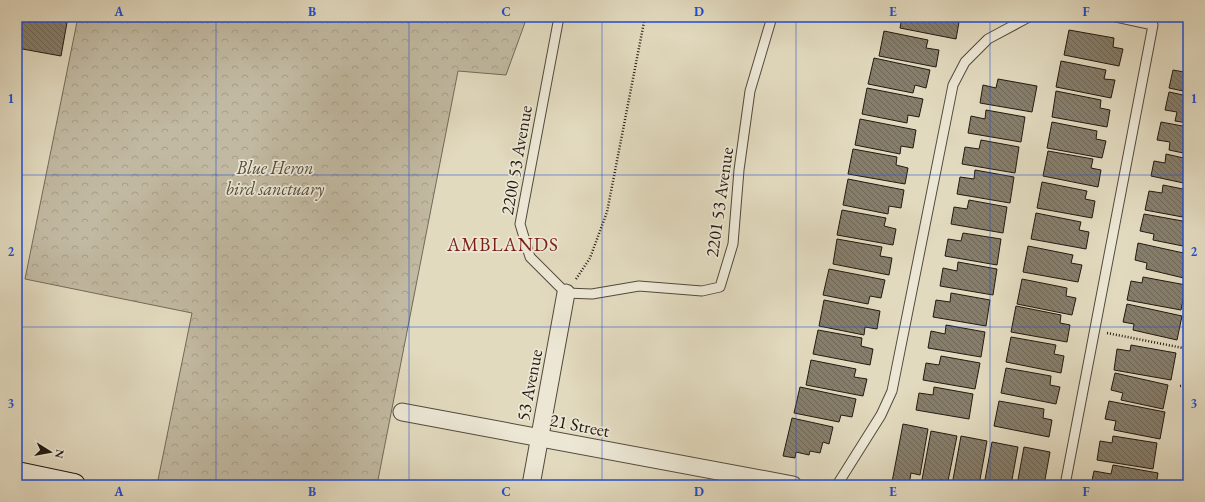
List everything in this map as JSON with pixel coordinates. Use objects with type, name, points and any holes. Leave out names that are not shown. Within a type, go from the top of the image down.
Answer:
[{"type":"street","name":"53 Avenue","points":[[531,485],[566,293]]},
{"type":"street","name":"21 Street","points":[[402,412],[793,485]]},
{"type":"street","points":[[17,473],[74,485]]},
{"type":"lane","name":"2200 53 Avenue","points":[[559,17],[520,224],[530,257],[566,293]]},
{"type":"lane","name":"2201 53 Avenue","points":[[566,293],[592,294],[640,286],[702,291],[720,287],[733,244],[739,170],[750,91],[772,17]]},
{"type":"lane","points":[[837,485],[881,415],[892,390],[953,85],[965,62],[988,39],[1029,17]]},
{"type":"lane","points":[[1065,485],[1153,24],[1116,17]]},
{"type":"path","points":[[566,293],[590,258],[606,212],[645,17]]},
{"type":"path","points":[[1094,331],[1188,349]]},
{"type":"path","points":[[1180,386],[1188,385]]},
{"type":"green space","name":"Blue Heron bird sanctuary","points":[[78,17],[527,17],[506,75],[458,71],[377,485],[181,485],[158,480],[192,313],[25,279]]},
{"type":"building","points":[[17,17],[68,17],[61,56],[17,48]]},
{"type":"building","points":[[902,17],[948,17],[947,20],[959,22],[956,39],[900,28]]},
{"type":"building","points":[[1069,30],[1114,38],[1113,47],[1123,49],[1119,66],[1064,55]]},
{"type":"building","points":[[884,31],[928,40],[926,48],[939,50],[936,67],[879,56]]},
{"type":"building","points":[[1188,42],[1188,59],[1185,59]]},
{"type":"building","points":[[874,58],[930,70],[926,88],[915,85],[913,93],[868,84]]},
{"type":"building","points":[[1061,61],[1106,70],[1104,79],[1115,80],[1111,98],[1056,87]]},
{"type":"building","points":[[1185,65],[1188,66],[1188,92],[1169,88],[1173,70],[1184,72]]},
{"type":"building","points":[[998,79],[1037,86],[1032,112],[980,103],[983,85],[996,88]]},
{"type":"building","points":[[867,88],[923,99],[919,117],[908,115],[907,123],[862,114]]},
{"type":"building","points":[[1056,91],[1101,100],[1100,108],[1110,110],[1107,127],[1052,117]]},
{"type":"building","points":[[1169,92],[1188,96],[1188,123],[1175,121],[1177,112],[1165,110]]},
{"type":"building","points":[[986,110],[1025,117],[1021,142],[968,133],[971,116],[985,119]]},
{"type":"building","points":[[860,119],[916,130],[913,148],[901,146],[900,154],[855,145]]},
{"type":"building","points":[[1052,122],[1097,131],[1096,139],[1106,141],[1102,158],[1047,148]]},
{"type":"building","points":[[1161,122],[1188,127],[1188,154],[1169,150],[1170,142],[1157,140]]},
{"type":"building","points":[[981,140],[1019,147],[1015,173],[962,164],[965,147],[979,149]]},
{"type":"building","points":[[853,149],[897,157],[896,165],[908,168],[905,184],[848,174]]},
{"type":"building","points":[[1048,151],[1093,159],[1091,168],[1101,170],[1098,187],[1043,176]]},
{"type":"building","points":[[1166,154],[1188,159],[1188,184],[1151,176],[1154,161],[1165,163]]},
{"type":"building","points":[[975,170],[1014,177],[1010,203],[957,194],[960,177],[974,179]]},
{"type":"building","points":[[848,179],[904,190],[901,208],[889,206],[888,214],[843,205]]},
{"type":"building","points":[[1042,182],[1087,191],[1085,199],[1095,201],[1092,218],[1037,208]]},
{"type":"building","points":[[1163,185],[1188,190],[1188,218],[1145,210],[1149,191],[1162,193]]},
{"type":"building","points":[[969,200],[1007,207],[1003,233],[951,224],[954,207],[967,209]]},
{"type":"building","points":[[842,210],[886,218],[884,226],[896,229],[893,245],[837,235]]},
{"type":"building","points":[[1036,213],[1081,222],[1079,230],[1089,232],[1086,249],[1031,239]]},
{"type":"building","points":[[1144,214],[1188,222],[1188,247],[1153,240],[1154,234],[1140,231]]},
{"type":"building","points":[[963,233],[1001,239],[997,265],[945,256],[948,239],[961,241]]},
{"type":"building","points":[[837,239],[882,247],[880,256],[892,258],[889,275],[833,264]]},
{"type":"building","points":[[1138,243],[1188,254],[1188,279],[1146,269],[1147,263],[1135,260]]},
{"type":"building","points":[[1028,246],[1073,255],[1071,263],[1082,265],[1078,282],[1023,272]]},
{"type":"building","points":[[958,262],[997,269],[993,295],[940,286],[943,268],[957,271]]},
{"type":"building","points":[[829,269],[885,280],[881,298],[870,296],[868,304],[823,295]]},
{"type":"building","points":[[1143,277],[1186,285],[1181,310],[1127,300],[1131,281],[1142,283]]},
{"type":"building","points":[[1022,279],[1067,288],[1066,296],[1076,298],[1072,315],[1017,304]]},
{"type":"building","points":[[951,293],[990,300],[986,326],[933,317],[936,300],[950,302]]},
{"type":"building","points":[[824,300],[880,311],[877,329],[865,327],[864,335],[819,326]]},
{"type":"building","points":[[1127,304],[1182,316],[1177,340],[1133,330],[1134,324],[1123,322]]},
{"type":"building","points":[[1016,306],[1061,315],[1060,323],[1070,325],[1067,342],[1011,332]]},
{"type":"building","points":[[946,325],[985,332],[981,357],[928,348],[931,331],[945,334]]},
{"type":"building","points":[[818,330],[862,338],[861,346],[873,349],[870,365],[813,354]]},
{"type":"building","points":[[1011,337],[1056,345],[1054,354],[1064,356],[1061,373],[1006,362]]},
{"type":"building","points":[[1131,345],[1176,353],[1171,380],[1114,370],[1117,349],[1130,351]]},
{"type":"building","points":[[941,356],[980,363],[975,389],[923,380],[926,363],[939,365]]},
{"type":"building","points":[[811,360],[856,369],[854,377],[867,379],[863,396],[806,385]]},
{"type":"building","points":[[1006,368],[1051,376],[1050,385],[1060,387],[1056,404],[1001,393]]},
{"type":"building","points":[[1115,373],[1168,385],[1163,409],[1121,400],[1123,393],[1111,390]]},
{"type":"building","points":[[800,387],[856,399],[852,417],[841,415],[839,422],[794,413]]},
{"type":"building","points":[[934,387],[973,394],[969,419],[916,410],[919,393],[933,395]]},
{"type":"building","points":[[999,401],[1044,409],[1043,418],[1052,420],[1049,437],[994,426]]},
{"type":"building","points":[[1109,401],[1165,412],[1160,439],[1114,430],[1116,421],[1105,419]]},
{"type":"building","points":[[792,418],[833,427],[829,444],[823,442],[820,453],[810,451],[809,455],[796,452],[795,458],[783,456]]},
{"type":"building","points":[[903,424],[928,429],[920,475],[911,473],[909,485],[892,482]]},
{"type":"building","points":[[931,431],[957,436],[948,481],[940,480],[939,485],[921,485]]},
{"type":"building","points":[[961,436],[987,441],[979,485],[952,485]]},
{"type":"building","points":[[1113,436],[1157,443],[1153,469],[1097,460],[1100,441],[1112,443]]},
{"type":"building","points":[[992,442],[1018,447],[1011,485],[984,485]]},
{"type":"building","points":[[1024,447],[1050,452],[1044,485],[1017,485]]},
{"type":"building","points":[[1113,465],[1158,473],[1156,485],[1091,485],[1094,471],[1111,474]]},
{"type":"district","name":"AMBLANDS","points":[[503,244]]}]
